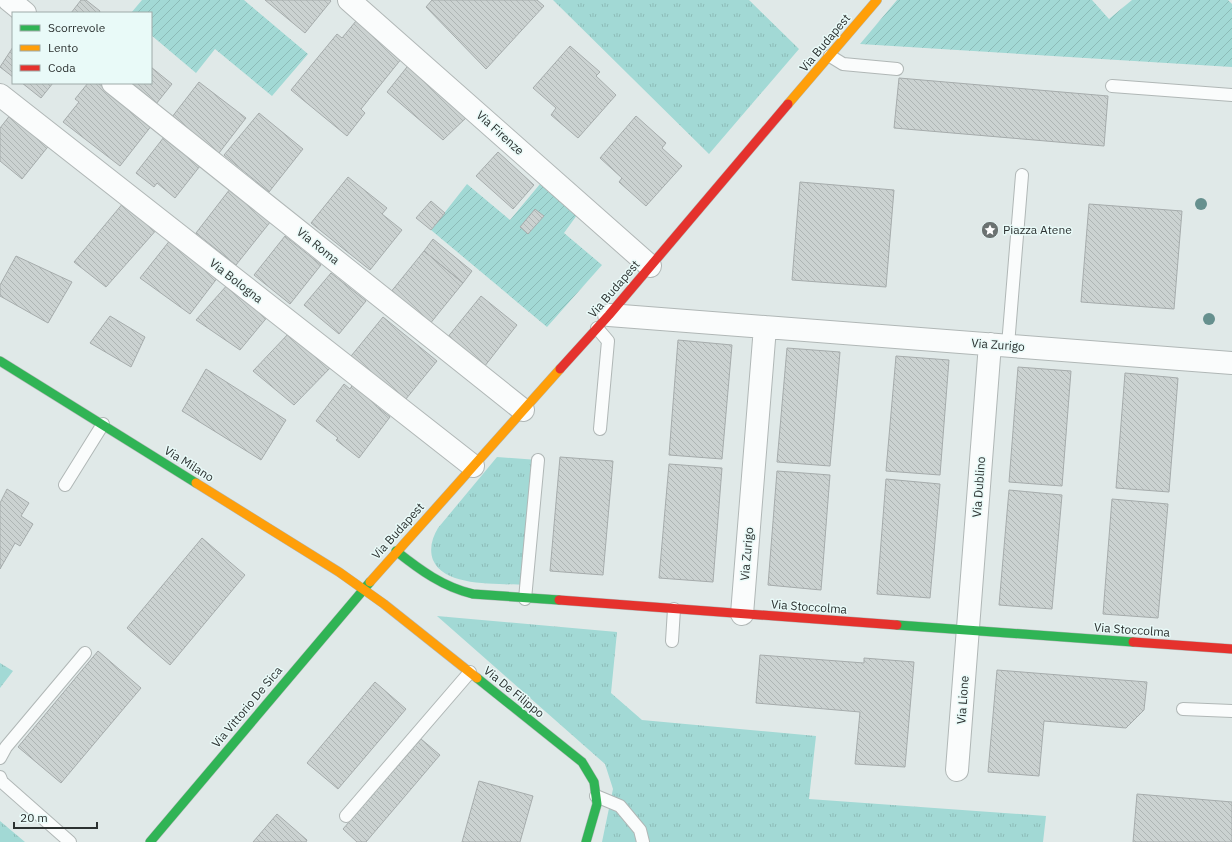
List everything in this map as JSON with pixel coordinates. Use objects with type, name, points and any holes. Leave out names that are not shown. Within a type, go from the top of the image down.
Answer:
[{"type":"street","points":[[9,0],[24,12]]},
{"type":"street","name":"Via Firenze","points":[[349,0],[650,266]]},
{"type":"street","name":"Via Budapest","points":[[363,589],[603,321],[877,0]]},
{"type":"street","name":"Via Roma","points":[[114,84],[523,410]]},
{"type":"street","name":"Via Bologna","points":[[0,95],[473,466]]},
{"type":"street","name":"Via Zurigo","points":[[603,321],[765,327],[1232,363]]},
{"type":"street","name":"Via Zurigo","points":[[742,614],[765,327]]},
{"type":"street","name":"Via Dublino","points":[[968,630],[999,345]]},
{"type":"street","name":"Via Milano","points":[[0,361],[339,572],[363,589]]},
{"type":"street","name":"Via Stoccolma","points":[[396,551],[426,575],[460,592],[525,599],[1232,649]]},
{"type":"street","name":"Via De Filippo","points":[[363,589],[582,762],[594,782],[597,804],[586,842]]},
{"type":"street","name":"Via Vittorio De Sica","points":[[150,842],[363,589]]},
{"type":"street","name":"Via Lione","points":[[957,770],[968,630]]},
{"type":"lane","points":[[830,56],[843,64],[897,69]]},
{"type":"lane","points":[[1112,86],[1232,95]]},
{"type":"lane","points":[[999,345],[1022,175]]},
{"type":"lane","points":[[600,429],[608,341],[603,321]]},
{"type":"lane","points":[[65,485],[103,424]]},
{"type":"lane","points":[[525,599],[538,460]]},
{"type":"lane","points":[[672,641],[674,610]]},
{"type":"lane","points":[[0,758],[6,747],[85,653]]},
{"type":"lane","points":[[346,816],[470,672]]},
{"type":"lane","points":[[1183,709],[1232,710]]},
{"type":"lane","points":[[0,777],[2,782],[70,842]]},
{"type":"lane","points":[[596,796],[620,806],[640,830],[643,842]]},
{"type":"green space","points":[[142,0],[244,0],[308,54],[272,96],[215,49],[196,73],[152,36],[152,12],[132,12]]},
{"type":"green space","points":[[553,0],[749,0],[799,49],[709,154]]},
{"type":"green space","points":[[897,0],[1092,0],[1109,19],[1132,0],[1228,0],[1232,4],[1232,67],[860,44]]},
{"type":"green space","points":[[467,184],[510,220],[540,184],[577,215],[564,233],[602,265],[547,327],[431,230]]},
{"type":"green space","points":[[497,457],[538,460],[526,585],[488,584],[461,580],[439,569],[433,560],[431,552],[434,536],[438,528]]},
{"type":"green space","points":[[437,616],[617,632],[611,693],[642,720],[816,736],[809,799],[1046,816],[1043,842],[602,842],[613,789],[605,764]]},
{"type":"green space","points":[[0,663],[13,671],[0,688]]},
{"type":"green space","points":[[0,821],[25,842],[0,842]]},
{"type":"building","points":[[81,0],[86,0],[100,11],[100,12],[72,12]]},
{"type":"building","points":[[265,0],[330,0],[331,1],[305,33]]},
{"type":"building","points":[[432,0],[537,0],[544,6],[486,69],[426,7]]},
{"type":"building","points":[[356,21],[402,58],[361,109],[365,113],[347,136],[291,90],[337,34],[342,38]]},
{"type":"building","points":[[570,46],[600,72],[596,76],[616,95],[578,138],[551,115],[556,108],[533,88]]},
{"type":"building","points":[[12,49],[12,76],[0,67]]},
{"type":"building","points":[[411,62],[470,114],[443,140],[387,92]]},
{"type":"building","points":[[152,68],[172,84],[156,104],[131,84],[152,84]]},
{"type":"building","points":[[899,78],[1108,96],[1104,146],[894,128]]},
{"type":"building","points":[[199,82],[246,118],[219,153],[172,117]]},
{"type":"building","points":[[23,84],[52,84],[41,98]]},
{"type":"building","points":[[87,84],[99,84],[152,125],[120,166],[63,122],[79,102],[75,99]]},
{"type":"building","points":[[259,113],[303,149],[269,192],[224,155]]},
{"type":"building","points":[[11,114],[51,143],[22,179],[0,161],[0,128]]},
{"type":"building","points":[[636,116],[666,143],[662,148],[682,166],[646,206],[619,182],[622,178],[600,158]]},
{"type":"building","points":[[164,137],[200,166],[175,198],[157,183],[154,187],[136,173]]},
{"type":"building","points":[[498,152],[534,185],[513,209],[476,176]]},
{"type":"building","points":[[348,177],[387,208],[382,214],[402,230],[370,270],[311,223]]},
{"type":"building","points":[[800,182],[894,190],[886,287],[792,280]]},
{"type":"building","points":[[230,189],[271,221],[236,265],[196,233]]},
{"type":"building","points":[[431,201],[445,213],[431,230],[416,218]]},
{"type":"building","points":[[124,202],[158,228],[106,287],[74,262]]},
{"type":"building","points":[[1089,204],[1182,211],[1174,309],[1081,302]]},
{"type":"building","points":[[535,209],[544,216],[528,234],[520,227]]},
{"type":"building","points":[[285,236],[321,265],[290,304],[254,275]]},
{"type":"building","points":[[171,239],[218,277],[190,314],[140,278]]},
{"type":"building","points":[[433,239],[472,271],[463,283],[424,251]]},
{"type":"building","points":[[424,251],[463,283],[429,325],[390,293]]},
{"type":"building","points":[[16,256],[72,282],[48,323],[0,296],[0,285]]},
{"type":"building","points":[[331,273],[366,301],[339,334],[304,305]]},
{"type":"building","points":[[229,283],[269,315],[240,350],[196,320]]},
{"type":"building","points":[[481,296],[517,325],[484,367],[447,338]]},
{"type":"building","points":[[110,316],[145,337],[131,367],[90,343]]},
{"type":"building","points":[[383,317],[437,361],[401,405],[347,361]]},
{"type":"building","points":[[290,332],[332,366],[294,405],[253,371]]},
{"type":"building","points":[[678,340],[732,345],[722,459],[669,455]]},
{"type":"building","points":[[787,348],[840,352],[830,466],[777,462]]},
{"type":"building","points":[[896,356],[949,360],[940,475],[886,471]]},
{"type":"building","points":[[1018,367],[1071,371],[1062,486],[1009,482]]},
{"type":"building","points":[[206,369],[286,420],[261,460],[182,411]]},
{"type":"building","points":[[1125,373],[1178,378],[1169,492],[1116,488]]},
{"type":"building","points":[[344,384],[350,389],[353,384],[377,403],[376,406],[390,417],[359,458],[336,440],[338,438],[316,421]]},
{"type":"building","points":[[560,457],[613,461],[603,575],[550,571]]},
{"type":"building","points":[[669,464],[722,468],[713,582],[659,578]]},
{"type":"building","points":[[777,471],[830,475],[821,590],[768,585]]},
{"type":"building","points":[[886,479],[940,484],[930,598],[877,594]]},
{"type":"building","points":[[7,489],[29,503],[21,516],[33,524],[20,546],[15,543],[0,569],[0,503]]},
{"type":"building","points":[[1009,490],[1062,495],[1052,609],[999,605]]},
{"type":"building","points":[[1112,499],[1168,504],[1158,618],[1103,614]]},
{"type":"building","points":[[202,538],[245,575],[170,665],[127,628]]},
{"type":"building","points":[[98,651],[141,688],[61,783],[18,747]]},
{"type":"building","points":[[760,655],[864,663],[864,658],[914,662],[905,767],[855,764],[860,712],[756,703]]},
{"type":"building","points":[[997,670],[1147,682],[1144,710],[1126,728],[1044,721],[1039,776],[988,772]]},
{"type":"building","points":[[375,682],[406,709],[338,789],[307,763]]},
{"type":"building","points":[[421,739],[440,755],[366,842],[357,842],[343,829]]},
{"type":"building","points":[[479,781],[533,796],[520,842],[462,842]]},
{"type":"building","points":[[1137,794],[1232,802],[1232,842],[1133,842]]},
{"type":"building","points":[[277,814],[307,840],[306,842],[253,842]]},
{"type":"traffic: fast","points":[[0,361],[196,483]]},
{"type":"traffic: fast","points":[[396,551],[432,577],[462,591],[473,594],[559,600]]},
{"type":"traffic: fast","points":[[150,842],[370,582]]},
{"type":"traffic: fast","points":[[897,625],[1133,642]]},
{"type":"traffic: fast","points":[[477,678],[582,762],[594,782],[597,804],[586,842]]},
{"type":"traffic: slow","points":[[788,104],[877,0]]},
{"type":"traffic: slow","points":[[370,582],[560,369]]},
{"type":"traffic: slow","points":[[196,483],[339,572],[384,604],[477,678]]},
{"type":"traffic: jam","points":[[560,369],[609,315],[788,104]]},
{"type":"traffic: jam","points":[[559,600],[897,625]]},
{"type":"traffic: jam","points":[[1133,642],[1232,649]]},
{"type":"place","name":"Piazza Atene","points":[[990,230]]}]
